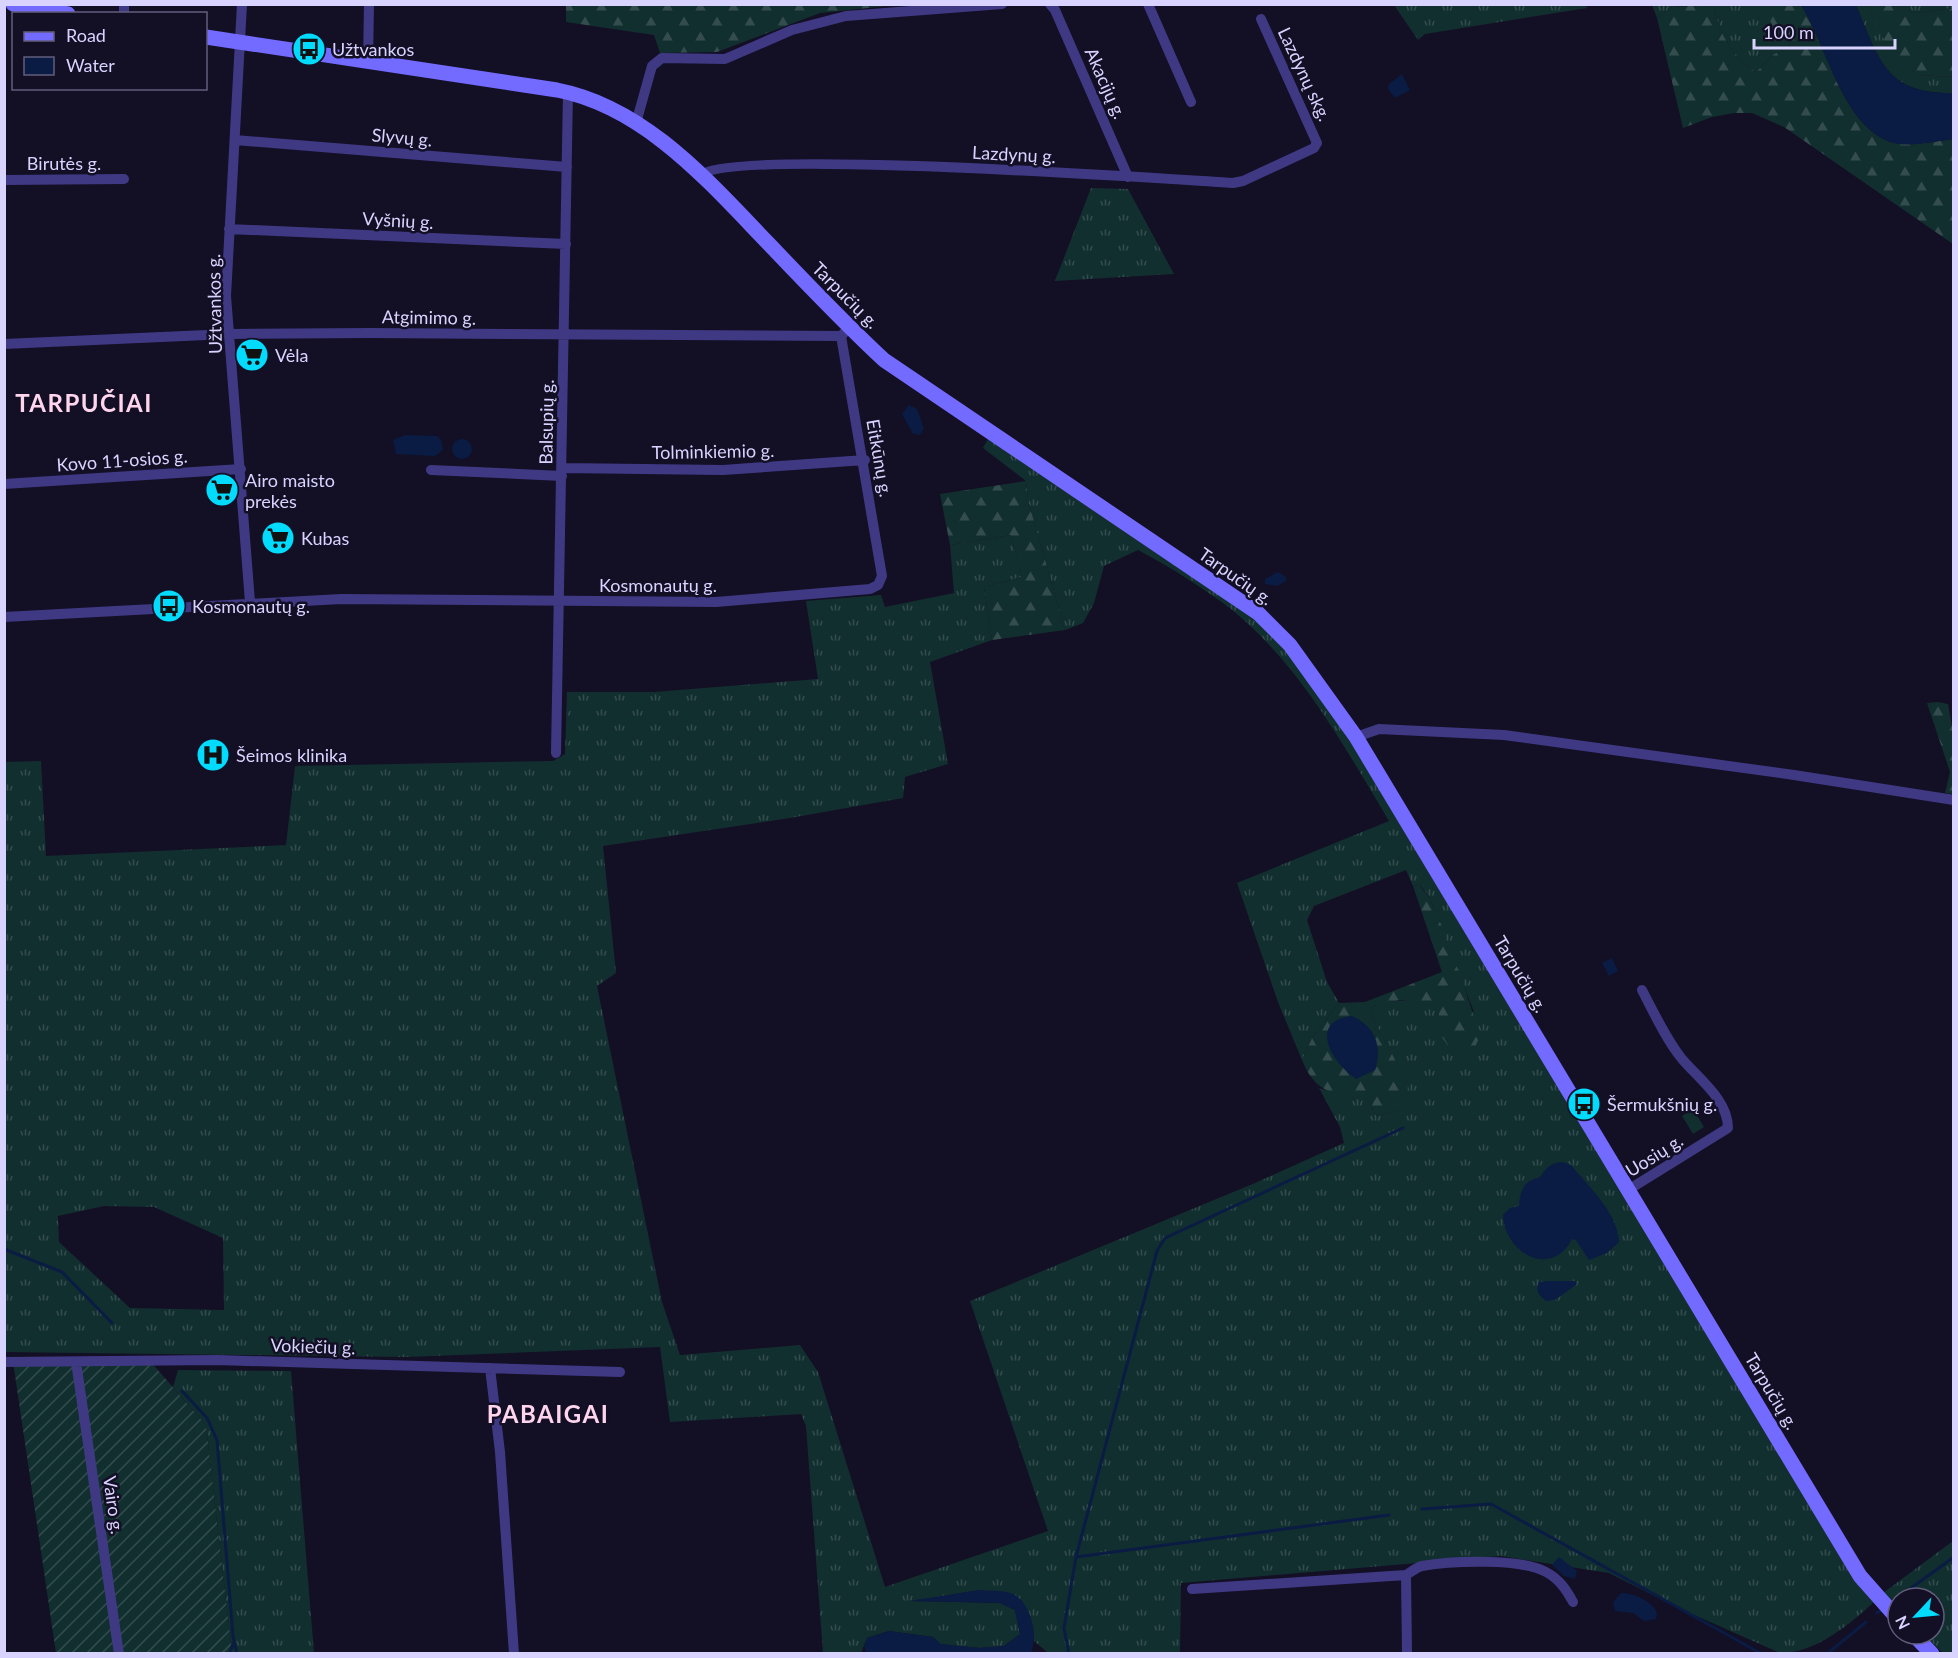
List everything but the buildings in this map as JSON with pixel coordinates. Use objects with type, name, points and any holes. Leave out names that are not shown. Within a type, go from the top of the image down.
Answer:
[{"type":"main road","points":[[13,4],[57,12]]},
{"type":"main road","name":"Tarpučių g.","points":[[207,37],[568,92],[597,102],[636,123],[701,174],[845,332],[921,386],[1258,613],[1290,645],[1356,737],[1860,1576],[1886,1605]]},
{"type":"street","name":"Užtvankos g.","points":[[242,4],[226,296],[250,602]]},
{"type":"street","points":[[368,62],[369,4]]},
{"type":"street","points":[[636,123],[652,66],[662,58],[725,59],[792,30],[846,16],[1002,4]]},
{"type":"street","name":"Akacijų g.","points":[[1050,4],[1055,9],[1128,177]]},
{"type":"street","points":[[1148,4],[1191,102]]},
{"type":"street","name":"Lazdynų skg.","points":[[1262,19],[1317,143]]},
{"type":"street","name":"Balsupių g.","points":[[556,753],[568,92]]},
{"type":"street","name":"Slyvų g.","points":[[235,140],[567,167]]},
{"type":"street","name":"Lazdynų g.","points":[[701,174],[710,168],[753,165],[897,165],[1233,183],[1243,181],[1314,148],[1317,143]]},
{"type":"street","name":"Birutės g.","points":[[4,180],[124,179]]},
{"type":"street","name":"Vyšnių g.","points":[[229,229],[566,244]]},
{"type":"street","name":"Atgimimo g.","points":[[4,344],[229,334],[564,336],[845,332]]},
{"type":"street","name":"Eitkūnų g.","points":[[845,332],[882,576],[878,585]]},
{"type":"street","name":"Tolminkiemio g.","points":[[431,470],[723,471],[865,460]]},
{"type":"street","name":"Kovo 11-osios g.","points":[[4,484],[241,469]]},
{"type":"street","name":"Kosmonautų g.","points":[[4,617],[250,602],[341,599],[716,602],[860,591],[878,585]]},
{"type":"street","points":[[1356,737],[1379,729],[1504,735],[1794,774],[1953,800]]},
{"type":"street","name":"Uosių g.","points":[[1628,1190],[1728,1128],[1728,1118],[1708,1086],[1682,1059],[1642,990]]},
{"type":"street","name":"Vokiečių g.","points":[[4,1362],[217,1360],[620,1372]]},
{"type":"street","name":"Vairo g.","points":[[76,1362],[119,1653]]},
{"type":"street","points":[[490,1368],[500,1452],[514,1653]]},
{"type":"street","points":[[1192,1589],[1406,1575],[1420,1566],[1502,1562],[1525,1564],[1546,1572],[1563,1585],[1573,1602]]},
{"type":"street","points":[[1406,1575],[1407,1653]]},
{"type":"green space","points":[[566,5],[897,5],[820,13],[717,52],[660,53],[654,35],[566,22]]},
{"type":"green space","points":[[1394,5],[1585,5],[1587,8],[1425,34],[1418,40]]},
{"type":"green space","points":[[1652,5],[1697,5],[1672,7],[1657,18]]},
{"type":"green space","points":[[1708,5],[1762,5],[1790,42],[1789,48],[1774,54],[1756,72],[1741,60],[1729,45],[1719,27],[1715,9]]},
{"type":"green space","points":[[1708,5],[1715,9],[1719,27],[1729,45],[1741,60],[1756,72],[1774,54],[1789,48],[1790,42],[1782,32],[1773,27],[1762,5],[1801,5],[1838,83],[1861,121],[1876,134],[1894,143],[1923,143],[1953,139],[1953,244],[1784,127],[1752,113],[1712,117],[1683,128],[1657,18],[1672,7]]},
{"type":"green space","points":[[1856,5],[1867,5],[1892,54],[1918,75],[1953,77],[1953,93],[1930,92],[1898,80],[1879,57]]},
{"type":"green space","points":[[1867,5],[1893,5],[1916,13],[1953,8],[1953,77],[1918,75],[1891,54]]},
{"type":"green space","points":[[1893,5],[1953,5],[1953,8],[1916,13]]},
{"type":"green space","points":[[1091,188],[1128,189],[1174,274],[1055,281]]},
{"type":"green space","points":[[988,439],[1269,629],[1328,703],[1875,1601],[1843,1628],[1819,1643],[1793,1652],[1780,1653],[1674,1606],[1609,1573],[1500,1556],[1181,1583],[1180,1653],[1048,1653],[1034,1641],[1033,1626],[1022,1601],[980,1590],[913,1601],[1000,1603],[1015,1610],[1020,1634],[1004,1646],[979,1648],[940,1644],[933,1637],[889,1631],[867,1638],[861,1653],[823,1653],[806,1426],[801,1414],[670,1422],[660,1347],[406,1357],[5,1352],[4,762],[41,761],[46,856],[286,845],[295,766],[553,761],[565,754],[567,692],[654,692],[818,679],[806,601],[881,595],[885,607],[954,593],[950,545],[1011,535],[1022,577],[984,587],[992,640],[930,662],[948,764],[905,777],[903,798],[790,818],[603,846],[616,973],[597,986],[662,1302],[680,1355],[800,1345],[818,1372],[885,1587],[1048,1531],[970,1301],[1255,1183],[1344,1143],[1340,1127],[1319,1088],[1366,1099],[1371,1102],[1373,1112],[1377,1116],[1397,1110],[1398,1066],[1370,1013],[1374,1006],[1386,1002],[1411,1001],[1437,1003],[1474,1012],[1444,940],[1430,899],[1419,885],[1413,886],[1406,870],[1314,906],[1307,920],[1327,982],[1339,1003],[1313,1036],[1302,1060],[1278,1002],[1237,883],[1389,821],[1319,708],[1278,655],[1231,609],[1162,563],[1138,550],[1104,566],[1094,603],[1083,623],[1065,630],[1028,500],[1026,481],[983,448]],"holes":[[[104,1206],[154,1207],[223,1238],[224,1310],[130,1308],[59,1242],[58,1216]]]},
{"type":"green space","points":[[1026,481],[1028,500],[1065,630],[992,640],[984,587],[1022,577],[1011,535],[950,545],[940,494]]},
{"type":"green space","points":[[1927,703],[1948,704],[1953,732],[1953,794],[1945,793],[1950,772]]},
{"type":"green space","points":[[1419,885],[1430,899],[1443,929],[1447,948],[1460,973],[1480,1036],[1475,1047],[1462,1052],[1451,1050],[1439,1033],[1439,1004],[1400,1000],[1374,1006],[1370,1013],[1408,1084],[1407,1101],[1397,1110],[1377,1116],[1373,1112],[1371,1102],[1362,1098],[1343,1096],[1321,1087],[1310,1076],[1302,1060],[1313,1036],[1339,1003],[1365,1002],[1442,972],[1413,886]]},
{"type":"green space","points":[[1693,1109],[1704,1127],[1693,1134],[1682,1116]]},
{"type":"green space","points":[[150,1361],[206,1425],[232,1653],[56,1653],[13,1362]]},
{"type":"green space","points":[[178,1370],[291,1371],[314,1653],[232,1653],[206,1425],[173,1387]]},
{"type":"green space","points":[[1953,1541],[1953,1653],[1943,1653],[1936,1646],[1946,1646],[1946,1586],[1892,1586]]},
{"type":"water","points":[[1801,5],[1856,5],[1879,57],[1898,80],[1930,92],[1953,93],[1953,139],[1923,143],[1894,143],[1876,134],[1861,121],[1838,83]]},
{"type":"water","points":[[1402,74],[1410,90],[1395,98],[1388,89],[1389,84]]},
{"type":"water","points":[[909,405],[917,409],[924,428],[920,435],[913,434],[902,414]]},
{"type":"water","points":[[405,435],[437,436],[441,440],[443,450],[435,456],[396,454],[393,440]]},
{"type":"water","points":[[458,439],[466,439],[472,445],[472,453],[466,459],[458,459],[452,453],[452,445]]},
{"type":"water","points":[[1278,572],[1286,577],[1286,581],[1277,586],[1265,584],[1265,579]]},
{"type":"water","points":[[1612,958],[1618,971],[1609,976],[1602,963]]},
{"type":"water","points":[[1352,1016],[1360,1020],[1371,1031],[1378,1053],[1375,1070],[1356,1079],[1347,1072],[1332,1053],[1327,1034],[1330,1026],[1338,1019]]},
{"type":"water","points":[[1563,1162],[1571,1165],[1601,1201],[1614,1221],[1617,1231],[1619,1242],[1607,1253],[1589,1260],[1576,1240],[1572,1239],[1563,1251],[1552,1258],[1541,1259],[1530,1256],[1520,1250],[1511,1240],[1505,1228],[1503,1215],[1510,1208],[1519,1206],[1520,1196],[1526,1184],[1539,1178],[1551,1165]]},
{"type":"water","points":[[1575,1281],[1577,1284],[1555,1300],[1546,1301],[1537,1288],[1539,1282]]},
{"type":"water","points":[[1559,1557],[1577,1571],[1575,1579],[1564,1576],[1552,1565]]},
{"type":"water","points":[[980,1590],[1013,1594],[1025,1605],[1033,1629],[1031,1653],[867,1653],[864,1647],[867,1638],[889,1631],[933,1637],[941,1644],[979,1648],[1004,1646],[1020,1634],[1015,1610],[1000,1603],[909,1601]]},
{"type":"water","points":[[1621,1593],[1637,1596],[1652,1605],[1657,1614],[1656,1619],[1644,1621],[1633,1613],[1615,1611],[1613,1602]]},
{"type":"waterway","points":[[1069,1654],[1064,1628],[1076,1557],[1157,1251],[1165,1238],[1403,1128]]},
{"type":"waterway","points":[[4,1249],[62,1272],[112,1323]]},
{"type":"waterway","points":[[182,1391],[207,1418],[217,1440],[233,1636],[237,1654]]},
{"type":"waterway","points":[[1422,1509],[1491,1504],[1762,1654]]},
{"type":"waterway","points":[[1076,1557],[1389,1515]]},
{"type":"waterway","points":[[1914,1586],[1954,1557]]},
{"type":"waterway","points":[[1827,1654],[1866,1622]]},
{"type":"waterway","points":[[229,1654],[234,1642]]},
{"type":"place","name":"Užtvankos","points":[[309,49]]},
{"type":"place","name":"Vėla","points":[[252,355]]},
{"type":"place","name":"Airo maisto prekės","points":[[222,490]]},
{"type":"place","name":"Kubas","points":[[278,538]]},
{"type":"place","name":"Kosmonautų g.","points":[[169,606]]},
{"type":"place","name":"Šeimos klinika","points":[[213,755]]},
{"type":"place","name":"Šermukšnių g.","points":[[1584,1104]]},
{"type":"district","name":"TARPUČIAI","points":[[84,402]]},
{"type":"district","name":"PABAIGAI","points":[[548,1413]]}]
